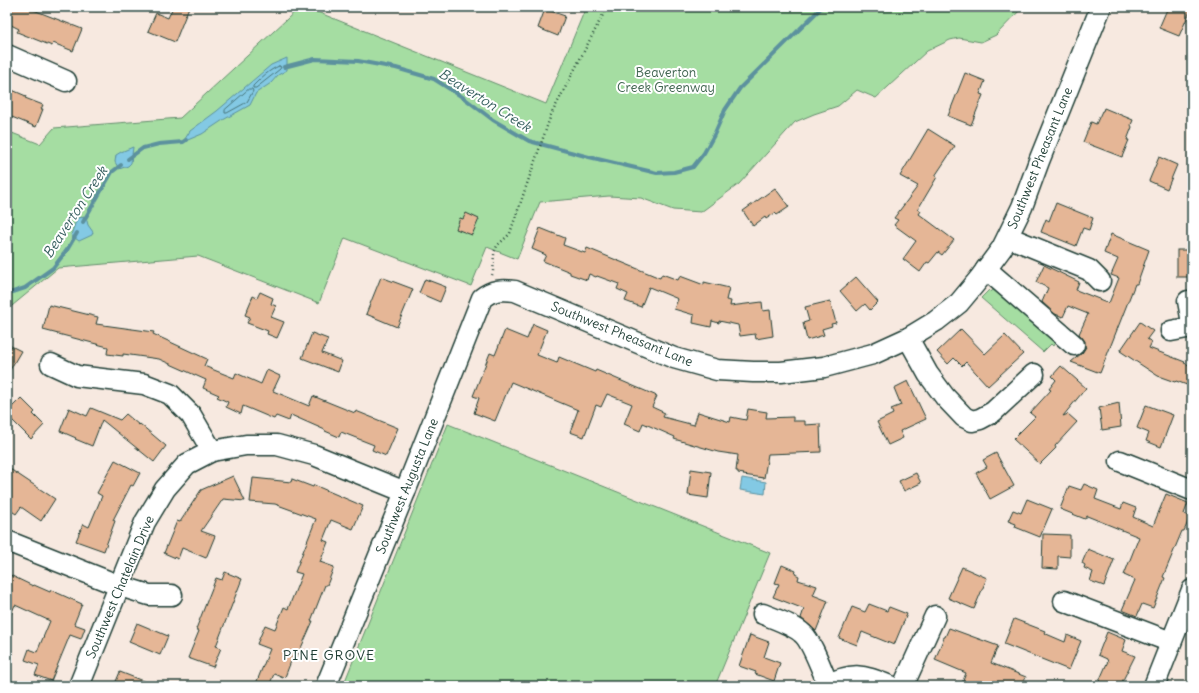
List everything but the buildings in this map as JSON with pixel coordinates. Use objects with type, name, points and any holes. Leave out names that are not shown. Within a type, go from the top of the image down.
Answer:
[{"type":"street","name":"Southwest Pheasant Lane","points":[[492,284],[503,290],[514,291],[674,358],[718,370],[781,372],[824,367],[873,354],[908,338],[936,321],[959,303],[1002,248],[1022,208],[1039,161],[1101,7]]},
{"type":"street","points":[[7,54],[66,81]]},
{"type":"street","points":[[1008,237],[1089,270],[1100,281]]},
{"type":"street","points":[[986,269],[1074,345]]},
{"type":"street","name":"Southwest Augusta Lane","points":[[326,686],[482,298],[492,284]]},
{"type":"street","points":[[1188,301],[1192,323]]},
{"type":"street","points":[[1171,332],[1192,327]]},
{"type":"street","points":[[908,338],[928,374],[945,397],[964,417],[972,421],[980,419],[993,412],[1034,374]]},
{"type":"street","points":[[51,364],[77,376],[144,384],[170,394],[191,415],[212,451]]},
{"type":"street","name":"Southwest Chatelain Drive","points":[[79,686],[145,522],[165,489],[187,464],[212,451],[246,445],[277,445],[314,454],[405,492]]},
{"type":"street","points":[[1120,461],[1192,490]]},
{"type":"street","points":[[7,541],[120,586],[149,595],[172,595]]},
{"type":"street","points":[[1154,686],[1192,590]]},
{"type":"street","points":[[1064,601],[1171,642]]},
{"type":"street","points":[[763,614],[802,633],[809,641],[826,685],[839,678],[852,676],[870,678],[890,686]]},
{"type":"street","points":[[903,686],[935,616]]},
{"type":"path","points":[[492,284],[494,253],[496,248],[510,233],[550,115],[607,7]]},
{"type":"green space","name":"Beaverton Creek Greenway","points":[[300,7],[305,7],[546,104],[586,7],[1023,7],[996,35],[981,42],[959,38],[950,40],[927,51],[876,98],[857,90],[838,106],[795,122],[739,184],[701,212],[673,210],[641,198],[609,196],[540,202],[517,259],[487,247],[471,286],[345,238],[319,303],[198,256],[58,268],[7,310],[7,131],[40,144],[54,128],[180,118]]},
{"type":"green space","points":[[996,286],[1056,341],[1053,346],[1051,344],[1043,352],[981,298],[989,290],[991,292]]},
{"type":"green space","points":[[448,424],[770,553],[715,686],[343,686]]},
{"type":"water","points":[[287,58],[287,70],[278,75],[271,83],[256,93],[250,105],[202,134],[183,142],[190,131],[217,111],[271,65]]},
{"type":"water","points":[[133,147],[131,163],[128,166],[119,169],[115,162],[116,155]]},
{"type":"water","points":[[86,217],[88,225],[93,232],[92,235],[79,241],[71,235],[77,218]]},
{"type":"water","points":[[742,478],[766,482],[765,494],[740,490]]},
{"type":"waterway","name":"Beaverton Creek","points":[[284,67],[315,59],[358,61],[396,68],[434,79],[464,98],[493,120],[529,141],[657,173],[674,172],[693,167],[704,153],[725,110],[740,88],[822,7]]},
{"type":"waterway","name":"Beaverton Creek","points":[[128,159],[143,148],[159,144],[183,142],[186,140]]},
{"type":"waterway","name":"Beaverton Creek","points":[[83,222],[112,172],[121,165]]},
{"type":"waterway","name":"Beaverton Creek","points":[[7,292],[13,292],[25,288],[53,268],[67,250],[77,233]]},
{"type":"district","name":"PINE GROVE","points":[[329,655]]}]
